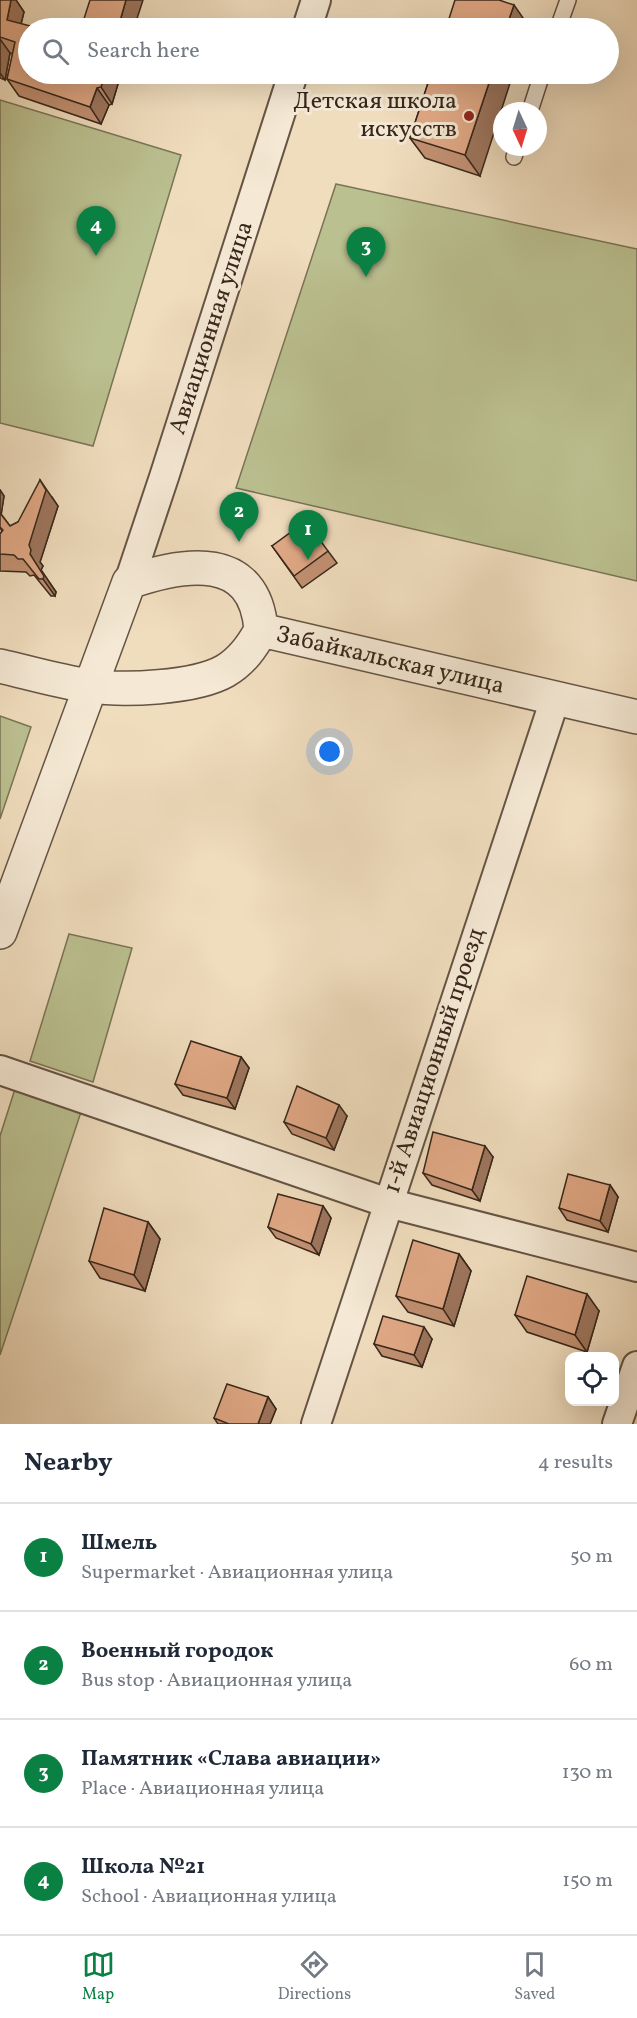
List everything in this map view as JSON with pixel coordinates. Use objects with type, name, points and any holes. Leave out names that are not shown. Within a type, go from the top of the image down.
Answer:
[{"type":"street","points":[[310,18],[316,0]]},
{"type":"street","name":"Авиационная улица","points":[[0,932],[129,582],[290,84]]},
{"type":"street","points":[[129,582],[174,569],[199,567],[220,570],[235,577],[255,600],[260,614],[261,630]]},
{"type":"street","name":"Забайкальская улица","points":[[0,666],[91,687],[133,688],[176,685],[206,679],[225,671],[241,659],[261,630],[637,717]]},
{"type":"street","name":"1-й Авиационный проезд","points":[[316,1424],[555,699]]},
{"type":"street","points":[[0,1070],[388,1203],[637,1267]]},
{"type":"street","points":[[617,1424],[637,1366]]},
{"type":"lane","points":[[562,18],[568,0]]},
{"type":"lane","points":[[533,102],[539,84]]},
{"type":"green space","points":[[0,100],[181,155],[93,446],[0,423]]},
{"type":"green space","points":[[336,184],[637,249],[637,581],[236,488]]},
{"type":"green space","points":[[0,716],[31,727],[0,819]]},
{"type":"green space","points":[[69,934],[132,948],[93,1082],[30,1061]]},
{"type":"green space","points":[[15,1089],[81,1112],[0,1355],[0,1136]]},
{"type":"building","points":[[0,0],[11,0],[7,20],[18,23],[18,83],[7,79],[15,42],[0,37]]},
{"type":"building","points":[[90,0],[126,0],[121,18],[84,18]]},
{"type":"building","points":[[455,0],[499,0],[514,5],[509,18],[449,18]]},
{"type":"building","points":[[22,84],[102,84],[97,88],[90,107]]},
{"type":"building","points":[[428,84],[489,84],[465,155],[410,138]]},
{"type":"building","points":[[40,480],[46,490],[29,545],[30,554],[44,576],[43,579],[39,579],[23,559],[18,559],[14,555],[0,554],[0,534],[3,530],[0,527],[0,513],[10,526],[18,522]]},
{"type":"building","points":[[306,521],[328,551],[294,576],[272,546]]},
{"type":"building","points":[[191,1041],[241,1057],[227,1098],[175,1084]]},
{"type":"building","points":[[297,1086],[339,1105],[326,1138],[284,1122]]},
{"type":"building","points":[[433,1132],[485,1146],[472,1190],[423,1173]]},
{"type":"building","points":[[568,1174],[610,1185],[600,1221],[559,1208]]},
{"type":"building","points":[[278,1194],[323,1206],[311,1244],[268,1227]]},
{"type":"building","points":[[104,1208],[148,1222],[134,1275],[89,1261]]},
{"type":"building","points":[[413,1240],[459,1254],[443,1309],[396,1296]]},
{"type":"building","points":[[527,1276],[587,1294],[575,1335],[515,1315]]},
{"type":"building","points":[[383,1316],[424,1327],[414,1355],[374,1344]]},
{"type":"building","points":[[227,1384],[268,1397],[258,1424],[229,1424],[214,1418]]},
{"type":"place","name":"Детская школа искусств","points":[[469,116]]},
{"type":"place","name":"Школа №21","points":[[96,256]]},
{"type":"place","name":"Памятник «Слава авиации»","points":[[366,277]]},
{"type":"place","name":"Военный городок","points":[[239,542]]},
{"type":"place","name":"Шмель","points":[[308,560]]}]
